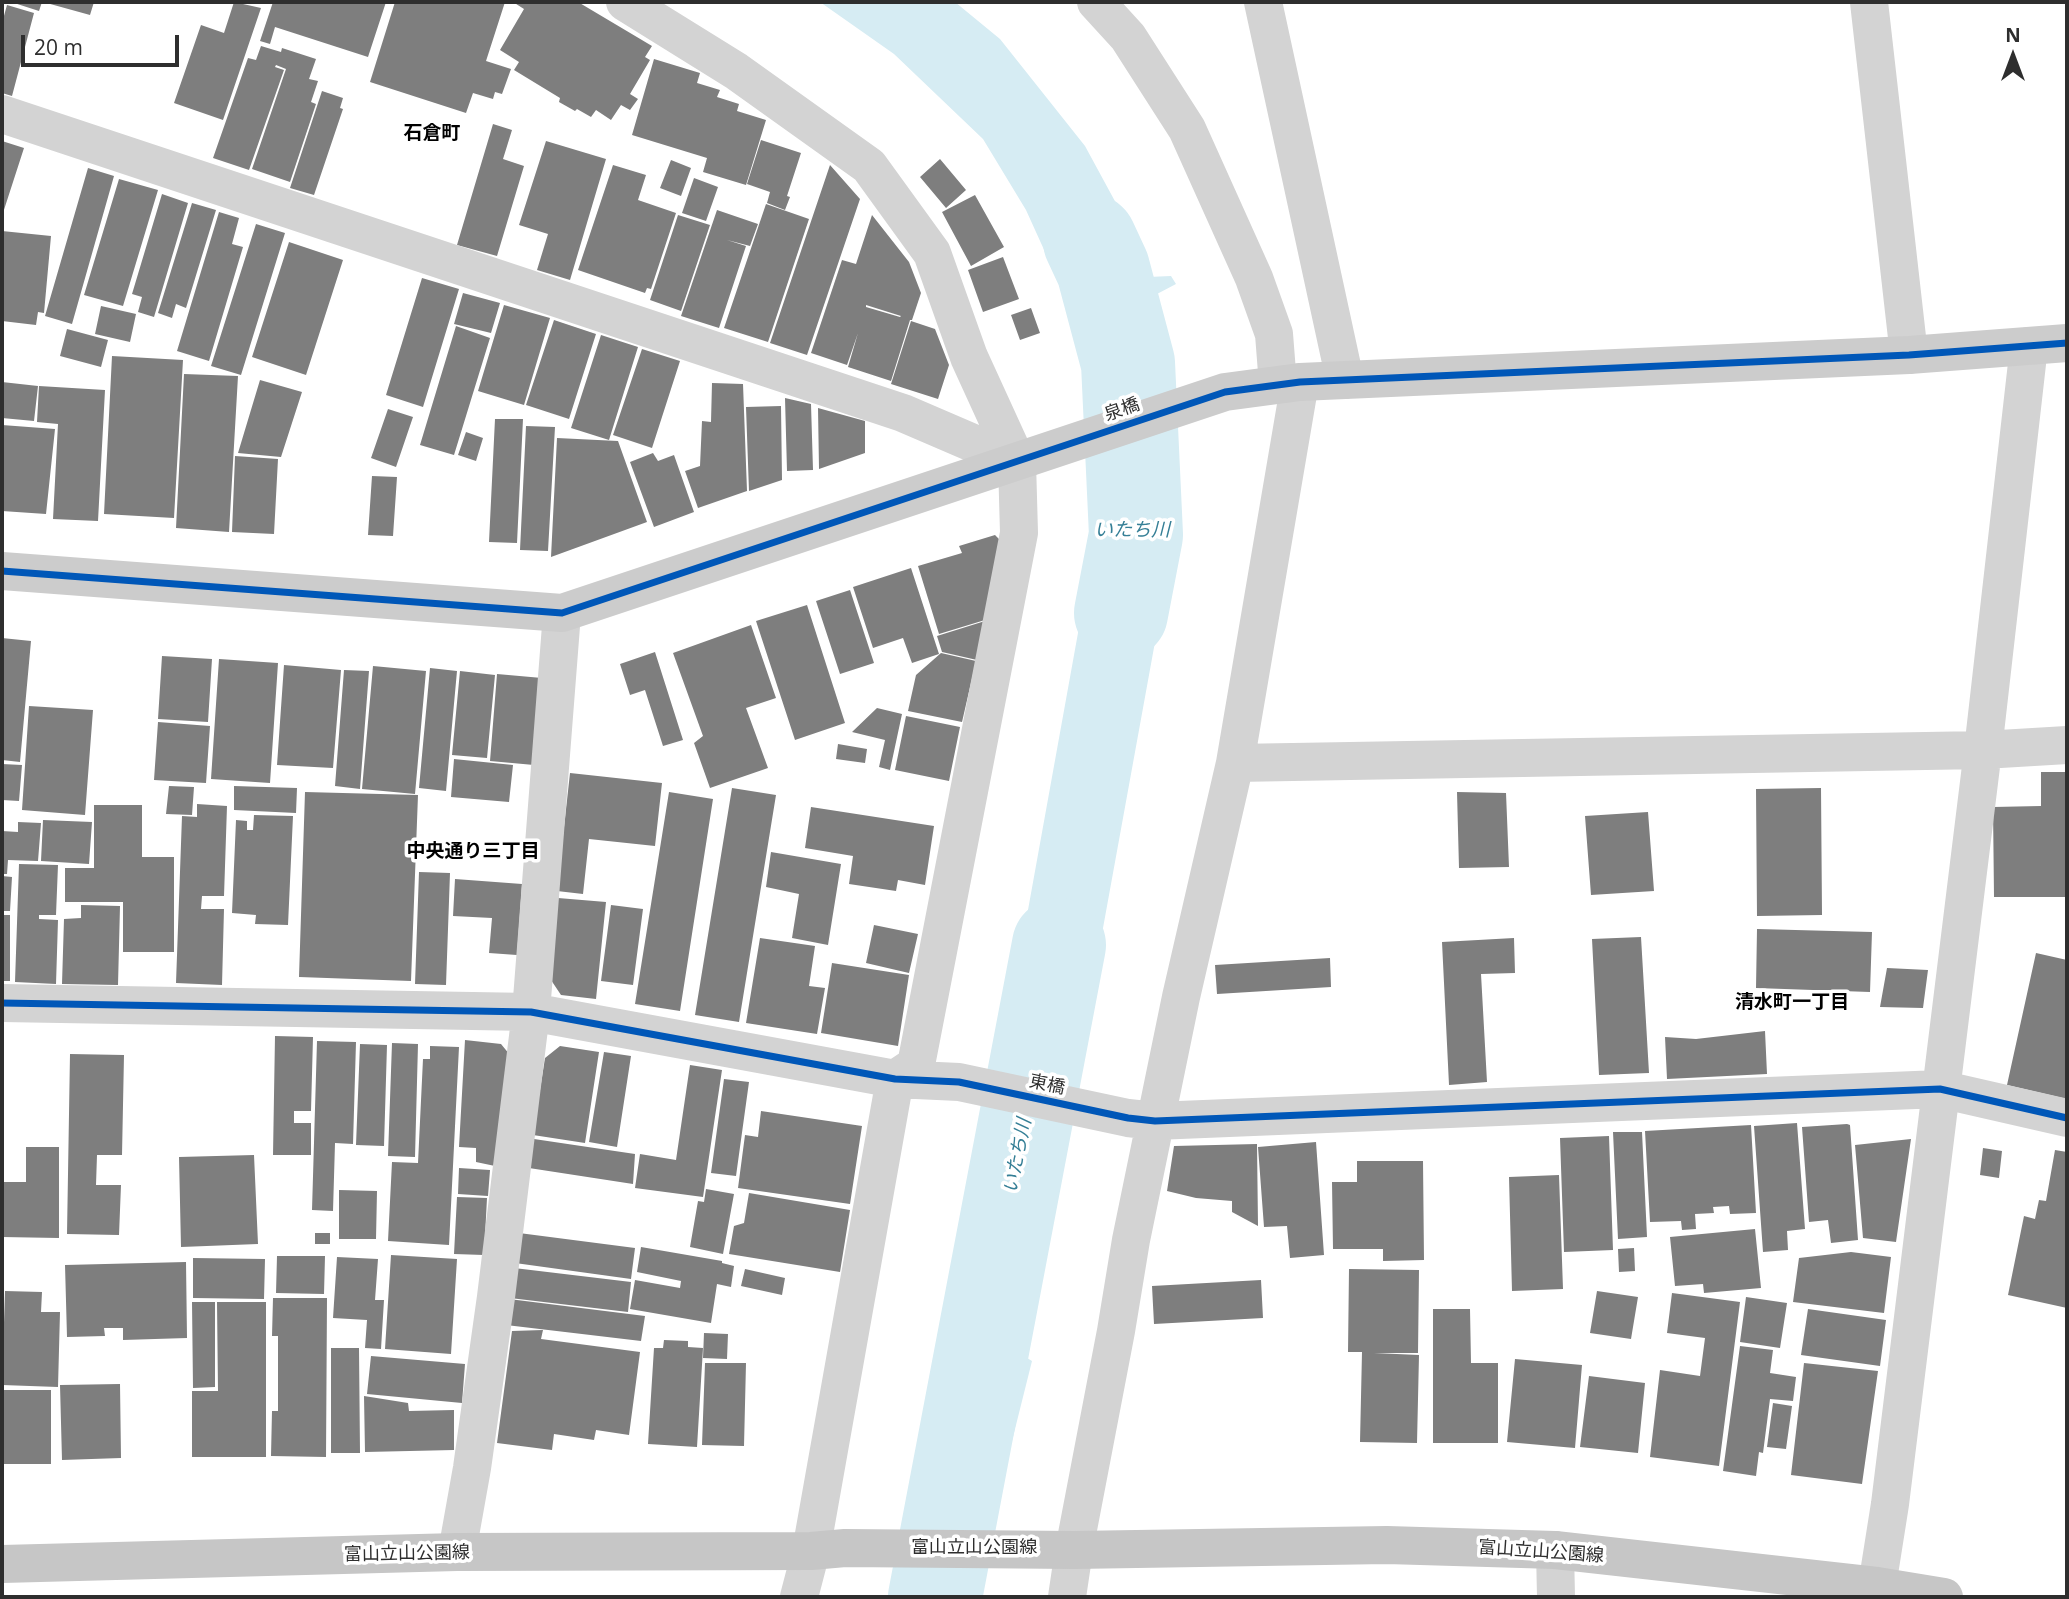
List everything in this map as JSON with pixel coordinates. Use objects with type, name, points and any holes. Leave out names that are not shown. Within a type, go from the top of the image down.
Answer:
[{"type":"main road","name":"富山立山公園線","points":[[2,1564],[457,1552],[1387,1545],[1555,1550],[1944,1597]]},
{"type":"street","points":[[625,2],[736,71],[869,166],[932,253],[969,357],[1024,460],[1019,533],[916,1065],[895,1079],[828,1550],[799,1597]]},
{"type":"street","points":[[1067,1597],[1059,1549],[1142,1119],[1181,997],[1235,763],[1289,383],[1258,289],[1187,129],[1128,37],[1097,2]]},
{"type":"street","points":[[1263,2],[1345,380]]},
{"type":"street","points":[[1869,2],[1909,355]]},
{"type":"street","points":[[2,114],[903,413],[1024,460]]},
{"type":"street","name":"泉橋","points":[[562,614],[1224,392],[1289,383],[1909,355],[2067,343]]},
{"type":"street","points":[[1877,1587],[1890,1504],[1983,750],[2029,346]]},
{"type":"street","points":[[2,570],[562,614],[531,1012],[496,1297],[472,1468],[457,1552]]},
{"type":"street","points":[[1235,763],[1983,750],[2067,745]]},
{"type":"street","name":"東橋","points":[[2,1003],[531,1012],[895,1079],[959,1082],[1142,1119],[1940,1088],[2067,1118]]},
{"type":"street","points":[[1555,1550],[1556,1597]]},
{"type":"water","points":[[820,2],[955,2],[1000,39],[1085,146],[1123,216],[1148,277],[1171,276],[1176,284],[1157,294],[1172,349],[1089,382],[1065,296],[1026,210],[983,139],[894,54]]},
{"type":"water","name":"いたち川","points":[[1178,469],[1177,521],[1075,1082],[1000,1065],[1089,572],[1091,498]]},
{"type":"water","name":"いたち川","points":[[992,1113],[1065,1130],[1019,1353],[1032,1361],[1012,1441],[918,1441]]},
{"type":"building","points":[[11,2],[42,2],[39,11]]},
{"type":"building","points":[[43,2],[94,2],[90,15]]},
{"type":"building","points":[[234,2],[261,8],[223,120],[174,103],[201,25],[224,33]]},
{"type":"building","points":[[273,2],[386,2],[368,57],[275,27],[270,44],[260,41]]},
{"type":"building","points":[[395,2],[505,2],[486,61],[511,69],[502,94],[495,92],[493,99],[473,93],[466,113],[370,82]]},
{"type":"building","points":[[513,2],[578,2],[652,46],[645,57],[650,60],[630,94],[638,99],[630,110],[621,105],[611,120],[596,110],[591,117],[559,102],[560,98],[514,70],[519,62],[500,50],[524,9]]},
{"type":"building","points":[[7,5],[34,13],[12,96],[2,93],[2,23]]},
{"type":"building","points":[[261,46],[281,52],[282,48],[316,59],[309,79],[318,81],[311,102],[316,104],[290,182],[252,169],[286,69],[276,65],[275,67],[284,70],[249,170],[213,158],[248,58],[256,60]]},
{"type":"building","points":[[654,59],[700,73],[697,83],[720,90],[717,97],[739,104],[737,111],[766,120],[746,185],[703,172],[707,158],[632,135]]},
{"type":"building","points":[[322,91],[343,98],[340,108],[343,109],[314,195],[290,188]]},
{"type":"building","points":[[493,124],[512,130],[503,159],[524,166],[497,256],[457,245]]},
{"type":"building","points":[[761,140],[801,153],[785,210],[767,203],[770,192],[747,184]]},
{"type":"building","points":[[2,141],[24,148],[2,216]]},
{"type":"building","points":[[546,141],[606,159],[570,280],[537,270],[548,234],[519,225]]},
{"type":"building","points":[[940,159],[966,190],[946,208],[920,177]]},
{"type":"building","points":[[671,160],[691,168],[681,196],[660,188]]},
{"type":"building","points":[[613,165],[646,175],[638,200],[676,213],[651,289],[647,288],[645,293],[578,270]]},
{"type":"building","points":[[830,165],[860,199],[807,355],[770,343]]},
{"type":"building","points":[[88,168],[114,176],[72,324],[45,316]]},
{"type":"building","points":[[694,178],[718,187],[706,221],[682,213]]},
{"type":"building","points":[[119,179],[158,190],[123,306],[84,295]]},
{"type":"building","points":[[162,194],[188,203],[154,317],[138,312],[142,297],[132,294]]},
{"type":"building","points":[[975,195],[1004,247],[971,266],[942,212]]},
{"type":"building","points":[[192,203],[216,210],[186,308],[176,304],[172,318],[158,313]]},
{"type":"building","points":[[766,204],[809,219],[768,342],[724,328]]},
{"type":"building","points":[[717,210],[758,224],[750,246],[727,240],[746,246],[719,328],[681,316]]},
{"type":"building","points":[[219,212],[239,218],[232,244],[243,247],[209,361],[177,351]]},
{"type":"building","points":[[678,215],[710,225],[681,311],[650,300]]},
{"type":"building","points":[[872,215],[909,262],[921,293],[891,381],[848,367],[858,333],[847,365],[811,353],[842,260],[856,264]],"holes":[[[866,305],[901,316],[866,307]]]},
{"type":"building","points":[[256,224],[285,233],[241,375],[211,366]]},
{"type":"building","points":[[2,231],[51,236],[44,313],[38,312],[36,325],[2,321]]},
{"type":"building","points":[[289,242],[343,260],[306,375],[252,357]]},
{"type":"building","points":[[1003,257],[1019,299],[983,312],[968,270]]},
{"type":"building","points":[[422,278],[459,289],[423,407],[386,395]]},
{"type":"building","points":[[463,293],[500,303],[491,333],[454,324]]},
{"type":"building","points":[[504,305],[550,318],[524,405],[478,391]]},
{"type":"building","points":[[101,306],[136,314],[130,342],[95,334]]},
{"type":"building","points":[[1031,308],[1040,333],[1020,340],[1011,315]]},
{"type":"building","points":[[554,320],[596,334],[569,419],[526,405]]},
{"type":"building","points":[[911,321],[935,329],[949,365],[938,399],[891,384]]},
{"type":"building","points":[[456,326],[490,338],[454,455],[420,445]]},
{"type":"building","points":[[67,329],[108,340],[101,367],[60,356]]},
{"type":"building","points":[[601,335],[638,347],[609,440],[571,428]]},
{"type":"building","points":[[642,349],[680,361],[652,448],[613,435]]},
{"type":"building","points":[[112,356],[183,360],[174,518],[104,514]]},
{"type":"building","points":[[184,374],[238,376],[229,532],[176,528]]},
{"type":"building","points":[[260,380],[302,392],[281,457],[238,453]]},
{"type":"building","points":[[2,382],[38,386],[34,421],[2,418]]},
{"type":"building","points":[[712,383],[743,384],[747,491],[698,508],[685,471],[700,466],[702,421],[711,422]]},
{"type":"building","points":[[39,386],[105,390],[98,521],[53,519],[58,424],[37,422]]},
{"type":"building","points":[[785,398],[811,404],[813,470],[787,471]]},
{"type":"building","points":[[781,406],[782,480],[749,491],[746,407]]},
{"type":"building","points":[[818,408],[865,421],[865,453],[819,469]]},
{"type":"building","points":[[388,409],[413,417],[396,467],[371,458]]},
{"type":"building","points":[[495,419],[523,419],[517,543],[489,542]]},
{"type":"building","points":[[2,425],[55,429],[46,514],[2,511]]},
{"type":"building","points":[[526,426],[555,427],[548,551],[520,550]]},
{"type":"building","points":[[466,432],[483,438],[476,461],[458,455]]},
{"type":"building","points":[[557,438],[618,441],[647,522],[551,557]]},
{"type":"building","points":[[653,453],[658,461],[674,455],[694,512],[654,527],[630,462]]},
{"type":"building","points":[[235,456],[278,459],[274,534],[232,532]]},
{"type":"building","points":[[372,476],[397,477],[393,536],[368,535]]},
{"type":"building","points":[[995,535],[1001,541],[985,620],[939,634],[918,566],[962,553],[959,546]]},
{"type":"building","points":[[911,568],[939,654],[912,663],[903,638],[873,648],[853,587]]},
{"type":"building","points":[[850,590],[874,663],[840,674],[816,601]]},
{"type":"building","points":[[807,605],[845,723],[795,740],[756,621]]},
{"type":"building","points":[[985,621],[977,660],[942,652],[937,636]]},
{"type":"building","points":[[751,625],[776,698],[746,708],[768,768],[710,788],[694,743],[703,736],[673,653]]},
{"type":"building","points":[[2,638],[31,641],[20,762],[2,760]]},
{"type":"building","points":[[655,652],[683,740],[663,746],[645,690],[630,695],[620,664]]},
{"type":"building","points":[[941,653],[976,661],[962,722],[908,711],[916,675]]},
{"type":"building","points":[[162,656],[212,659],[208,722],[158,719]]},
{"type":"building","points":[[219,659],[278,663],[270,783],[211,779]]},
{"type":"building","points":[[284,665],[341,670],[333,768],[277,765]]},
{"type":"building","points":[[373,666],[426,671],[415,794],[362,789]]},
{"type":"building","points":[[430,668],[457,671],[446,791],[419,788]]},
{"type":"building","points":[[344,670],[369,671],[360,789],[335,786]]},
{"type":"building","points":[[460,671],[495,675],[487,758],[452,755]]},
{"type":"building","points":[[497,674],[542,678],[534,765],[490,761]]},
{"type":"building","points":[[29,706],[93,710],[85,815],[22,810]]},
{"type":"building","points":[[877,708],[902,714],[890,770],[879,767],[885,740],[852,732]]},
{"type":"building","points":[[906,716],[960,727],[949,781],[895,770]]},
{"type":"building","points":[[158,722],[210,726],[206,783],[154,780]]},
{"type":"building","points":[[838,744],[867,749],[865,763],[836,759]]},
{"type":"building","points":[[454,759],[513,765],[509,802],[451,797]]},
{"type":"building","points":[[2,764],[22,765],[19,801],[2,800]]},
{"type":"building","points":[[2041,772],[2067,772],[2067,897],[1994,897],[1993,807],[2041,806]]},
{"type":"building","points":[[570,773],[662,783],[655,846],[589,839],[583,894],[557,891]]},
{"type":"building","points":[[169,786],[194,787],[192,815],[166,814]]},
{"type":"building","points":[[234,786],[297,788],[296,813],[234,810]]},
{"type":"building","points":[[732,788],[776,795],[739,1022],[695,1015]]},
{"type":"building","points":[[1821,788],[1822,915],[1757,916],[1756,789]]},
{"type":"building","points":[[305,792],[418,795],[411,981],[299,977]]},
{"type":"building","points":[[669,792],[713,799],[680,1011],[635,1004]]},
{"type":"building","points":[[1457,792],[1506,793],[1509,867],[1459,868]]},
{"type":"building","points":[[197,804],[227,806],[224,896],[202,896],[201,909],[224,909],[222,985],[176,983],[182,816],[197,817]]},
{"type":"building","points":[[94,805],[142,805],[142,857],[174,857],[174,952],[123,952],[123,902],[65,902],[65,868],[94,868]]},
{"type":"building","points":[[811,807],[934,826],[925,885],[898,880],[896,891],[849,884],[853,856],[805,848]]},
{"type":"building","points":[[1648,812],[1654,891],[1591,895],[1585,816]]},
{"type":"building","points":[[254,815],[293,816],[288,925],[255,924],[256,915],[232,913],[236,820],[247,821],[247,830],[253,830]]},
{"type":"building","points":[[43,820],[92,822],[89,864],[41,861]]},
{"type":"building","points":[[18,822],[41,823],[38,861],[8,860],[7,874],[2,874],[2,831],[18,832]]},
{"type":"building","points":[[771,852],[841,864],[828,945],[792,938],[799,894],[766,887]]},
{"type":"building","points":[[19,864],[58,865],[56,915],[39,915],[39,919],[58,920],[56,984],[15,982]]},
{"type":"building","points":[[419,872],[450,873],[446,985],[415,984]]},
{"type":"building","points":[[2,876],[12,877],[10,911],[2,911]]},
{"type":"building","points":[[455,879],[522,884],[517,955],[489,953],[492,918],[453,916]]},
{"type":"building","points":[[558,898],[606,902],[596,999],[561,995],[551,980]]},
{"type":"building","points":[[81,905],[120,906],[118,985],[62,984],[64,919],[81,918]]},
{"type":"building","points":[[611,905],[643,909],[633,985],[601,981]]},
{"type":"building","points":[[2,915],[10,915],[10,981],[2,981]]},
{"type":"building","points":[[874,925],[918,934],[909,973],[866,963]]},
{"type":"building","points":[[1757,929],[1872,932],[1870,992],[1756,988]]},
{"type":"building","points":[[1641,937],[1649,1073],[1599,1075],[1592,939]]},
{"type":"building","points":[[760,938],[815,946],[809,986],[825,988],[817,1034],[746,1023]]},
{"type":"building","points":[[1514,938],[1515,973],[1481,974],[1487,1082],[1449,1085],[1442,942]]},
{"type":"building","points":[[2036,953],[2067,960],[2067,1099],[2007,1085]]},
{"type":"building","points":[[1330,958],[1331,987],[1217,994],[1215,965]]},
{"type":"building","points":[[832,963],[909,975],[898,1046],[821,1033]]},
{"type":"building","points":[[1887,968],[1928,970],[1923,1008],[1880,1007]]},
{"type":"building","points":[[1765,1031],[1767,1074],[1667,1079],[1665,1037],[1696,1039]]},
{"type":"building","points":[[275,1036],[313,1037],[311,1111],[294,1111],[294,1123],[311,1123],[311,1155],[273,1155]]},
{"type":"building","points":[[465,1040],[501,1044],[510,1055],[495,1166],[476,1162],[476,1148],[459,1147]]},
{"type":"building","points":[[317,1041],[356,1042],[353,1144],[335,1143],[333,1211],[312,1210]]},
{"type":"building","points":[[392,1043],[418,1044],[415,1157],[388,1156]]},
{"type":"building","points":[[360,1044],[387,1045],[384,1146],[356,1145]]},
{"type":"building","points":[[430,1046],[459,1047],[449,1245],[388,1241],[392,1162],[418,1163],[423,1059],[430,1059]]},
{"type":"building","points":[[560,1046],[599,1052],[585,1143],[533,1135],[545,1058]]},
{"type":"building","points":[[604,1052],[631,1056],[617,1147],[589,1142]]},
{"type":"building","points":[[70,1054],[124,1055],[122,1155],[97,1155],[96,1185],[121,1185],[119,1235],[67,1234]]},
{"type":"building","points":[[690,1065],[722,1070],[703,1197],[635,1188],[640,1154],[676,1160]]},
{"type":"building","points":[[724,1079],[749,1082],[736,1176],[711,1173]]},
{"type":"building","points":[[761,1111],[862,1126],[850,1204],[738,1188],[745,1135],[758,1137]]},
{"type":"building","points":[[1797,1123],[1805,1229],[1787,1231],[1788,1250],[1763,1252],[1754,1126]]},
{"type":"building","points":[[1751,1125],[1756,1213],[1730,1214],[1729,1206],[1713,1207],[1714,1213],[1695,1214],[1696,1229],[1682,1230],[1681,1221],[1650,1222],[1645,1131]]},
{"type":"building","points":[[1850,1125],[1858,1240],[1831,1243],[1828,1220],[1809,1222],[1802,1127]]},
{"type":"building","points":[[1613,1132],[1642,1132],[1647,1237],[1618,1239]]},
{"type":"building","points":[[1609,1136],[1613,1250],[1564,1252],[1560,1138]]},
{"type":"building","points":[[534,1139],[635,1154],[633,1184],[529,1168]]},
{"type":"building","points":[[1911,1139],[1896,1242],[1863,1238],[1855,1145]]},
{"type":"building","points":[[1316,1142],[1324,1255],[1290,1258],[1287,1226],[1264,1227],[1258,1147]]},
{"type":"building","points":[[1257,1144],[1258,1226],[1232,1212],[1232,1201],[1196,1198],[1167,1191],[1174,1146]]},
{"type":"building","points":[[26,1147],[59,1147],[59,1238],[2,1237],[2,1182],[26,1182]]},
{"type":"building","points":[[1983,1148],[2002,1151],[1999,1178],[1980,1175]]},
{"type":"building","points":[[2055,1150],[2067,1152],[2067,1308],[2008,1295],[2024,1216],[2035,1219],[2039,1200],[2046,1201]]},
{"type":"building","points":[[254,1155],[258,1244],[181,1247],[179,1157]]},
{"type":"building","points":[[1357,1161],[1423,1161],[1424,1260],[1383,1261],[1383,1249],[1333,1249],[1332,1182],[1357,1182]]},
{"type":"building","points":[[459,1168],[490,1170],[488,1196],[458,1194]]},
{"type":"building","points":[[1559,1175],[1563,1289],[1512,1291],[1509,1177]]},
{"type":"building","points":[[706,1189],[734,1194],[723,1254],[690,1247],[698,1201],[704,1202]]},
{"type":"building","points":[[339,1190],[377,1191],[376,1239],[339,1239]]},
{"type":"building","points":[[749,1193],[850,1210],[840,1272],[729,1254],[734,1226],[744,1223]]},
{"type":"building","points":[[457,1197],[487,1198],[484,1255],[454,1254]]},
{"type":"building","points":[[1755,1229],[1761,1288],[1704,1293],[1703,1284],[1675,1286],[1670,1237]]},
{"type":"building","points":[[315,1233],[330,1233],[330,1244],[315,1244]]},
{"type":"building","points":[[519,1233],[635,1248],[631,1279],[515,1263]]},
{"type":"building","points":[[641,1247],[722,1261],[734,1266],[731,1287],[717,1284],[711,1323],[630,1309],[635,1280],[680,1288],[681,1281],[637,1272]]},
{"type":"building","points":[[1634,1248],[1635,1271],[1619,1272],[1618,1249]]},
{"type":"building","points":[[1851,1252],[1891,1257],[1884,1313],[1793,1302],[1799,1258]]},
{"type":"building","points":[[391,1255],[457,1259],[451,1354],[385,1349]]},
{"type":"building","points":[[277,1256],[325,1256],[324,1294],[276,1293]]},
{"type":"building","points":[[337,1257],[378,1259],[375,1300],[384,1300],[381,1349],[365,1348],[367,1320],[333,1318]]},
{"type":"building","points":[[193,1258],[265,1259],[264,1299],[193,1298]]},
{"type":"building","points":[[186,1262],[187,1338],[123,1340],[123,1328],[104,1328],[105,1336],[67,1337],[65,1265]]},
{"type":"building","points":[[514,1268],[631,1282],[628,1312],[510,1298]]},
{"type":"building","points":[[745,1269],[785,1278],[782,1295],[741,1286]]},
{"type":"building","points":[[1349,1269],[1419,1270],[1418,1353],[1374,1353],[1419,1355],[1417,1443],[1360,1442],[1362,1352],[1348,1352]]},
{"type":"building","points":[[1261,1280],[1263,1318],[1154,1324],[1152,1286]]},
{"type":"building","points":[[5,1291],[42,1292],[41,1312],[60,1312],[58,1387],[2,1385]]},
{"type":"building","points":[[1597,1291],[1638,1297],[1631,1339],[1590,1333]]},
{"type":"building","points":[[1672,1293],[1740,1302],[1719,1466],[1650,1457],[1660,1370],[1700,1376],[1705,1338],[1667,1333]]},
{"type":"building","points":[[1746,1297],[1787,1303],[1780,1348],[1740,1342]]},
{"type":"building","points":[[273,1298],[327,1298],[326,1457],[271,1456],[272,1411],[278,1411],[278,1336],[272,1336]]},
{"type":"building","points":[[509,1299],[645,1316],[641,1341],[506,1325]]},
{"type":"building","points":[[192,1302],[215,1302],[215,1387],[193,1388]]},
{"type":"building","points":[[217,1302],[266,1302],[266,1457],[192,1457],[192,1391],[218,1391]]},
{"type":"building","points":[[1433,1309],[1470,1309],[1471,1363],[1498,1363],[1498,1443],[1433,1443]]},
{"type":"building","points":[[1808,1309],[1886,1320],[1880,1366],[1801,1355]]},
{"type":"building","points":[[543,1330],[541,1339],[640,1352],[629,1435],[596,1430],[594,1440],[554,1434],[552,1450],[497,1443],[512,1331]]},
{"type":"building","points":[[704,1333],[728,1334],[727,1359],[703,1358]]},
{"type":"building","points":[[664,1340],[688,1341],[688,1347],[703,1348],[697,1447],[648,1444],[654,1348],[663,1348]]},
{"type":"building","points":[[1740,1346],[1773,1350],[1770,1373],[1796,1377],[1793,1401],[1770,1399],[1763,1453],[1759,1452],[1756,1476],[1723,1471]]},
{"type":"building","points":[[331,1348],[359,1348],[360,1453],[331,1453]]},
{"type":"building","points":[[371,1356],[465,1364],[462,1403],[367,1394]]},
{"type":"building","points":[[1515,1359],[1582,1365],[1575,1448],[1507,1442]]},
{"type":"building","points":[[705,1363],[746,1363],[744,1446],[702,1445]]},
{"type":"building","points":[[1804,1363],[1878,1371],[1862,1484],[1791,1475]]},
{"type":"building","points":[[1589,1376],[1645,1383],[1638,1453],[1580,1447]]},
{"type":"building","points":[[120,1384],[121,1458],[62,1460],[60,1385]]},
{"type":"building","points":[[2,1390],[51,1390],[51,1464],[2,1464]]},
{"type":"building","points":[[364,1396],[408,1403],[409,1411],[454,1410],[454,1450],[365,1452]]},
{"type":"building","points":[[1773,1403],[1792,1406],[1786,1449],[1767,1447]]},
{"type":"waterway","name":"いたち川","points":[[1090,241],[1103,269],[1128,363],[1136,535],[1121,613]]},
{"type":"waterway","name":"いたち川","points":[[935,1597],[1059,945]]},
{"type":"cycle path","points":[[2,571],[562,613],[1225,392],[1300,382],[1909,355],[2067,343]]},
{"type":"cycle path","points":[[2,1003],[531,1012],[895,1079],[959,1082],[1128,1118],[1155,1121],[1940,1089],[2067,1118]]},
{"type":"district","name":"石倉町","points":[[432,134]]},
{"type":"district","name":"中央通り三丁目","points":[[473,852]]},
{"type":"district","name":"清水町一丁目","points":[[1792,1003]]}]
